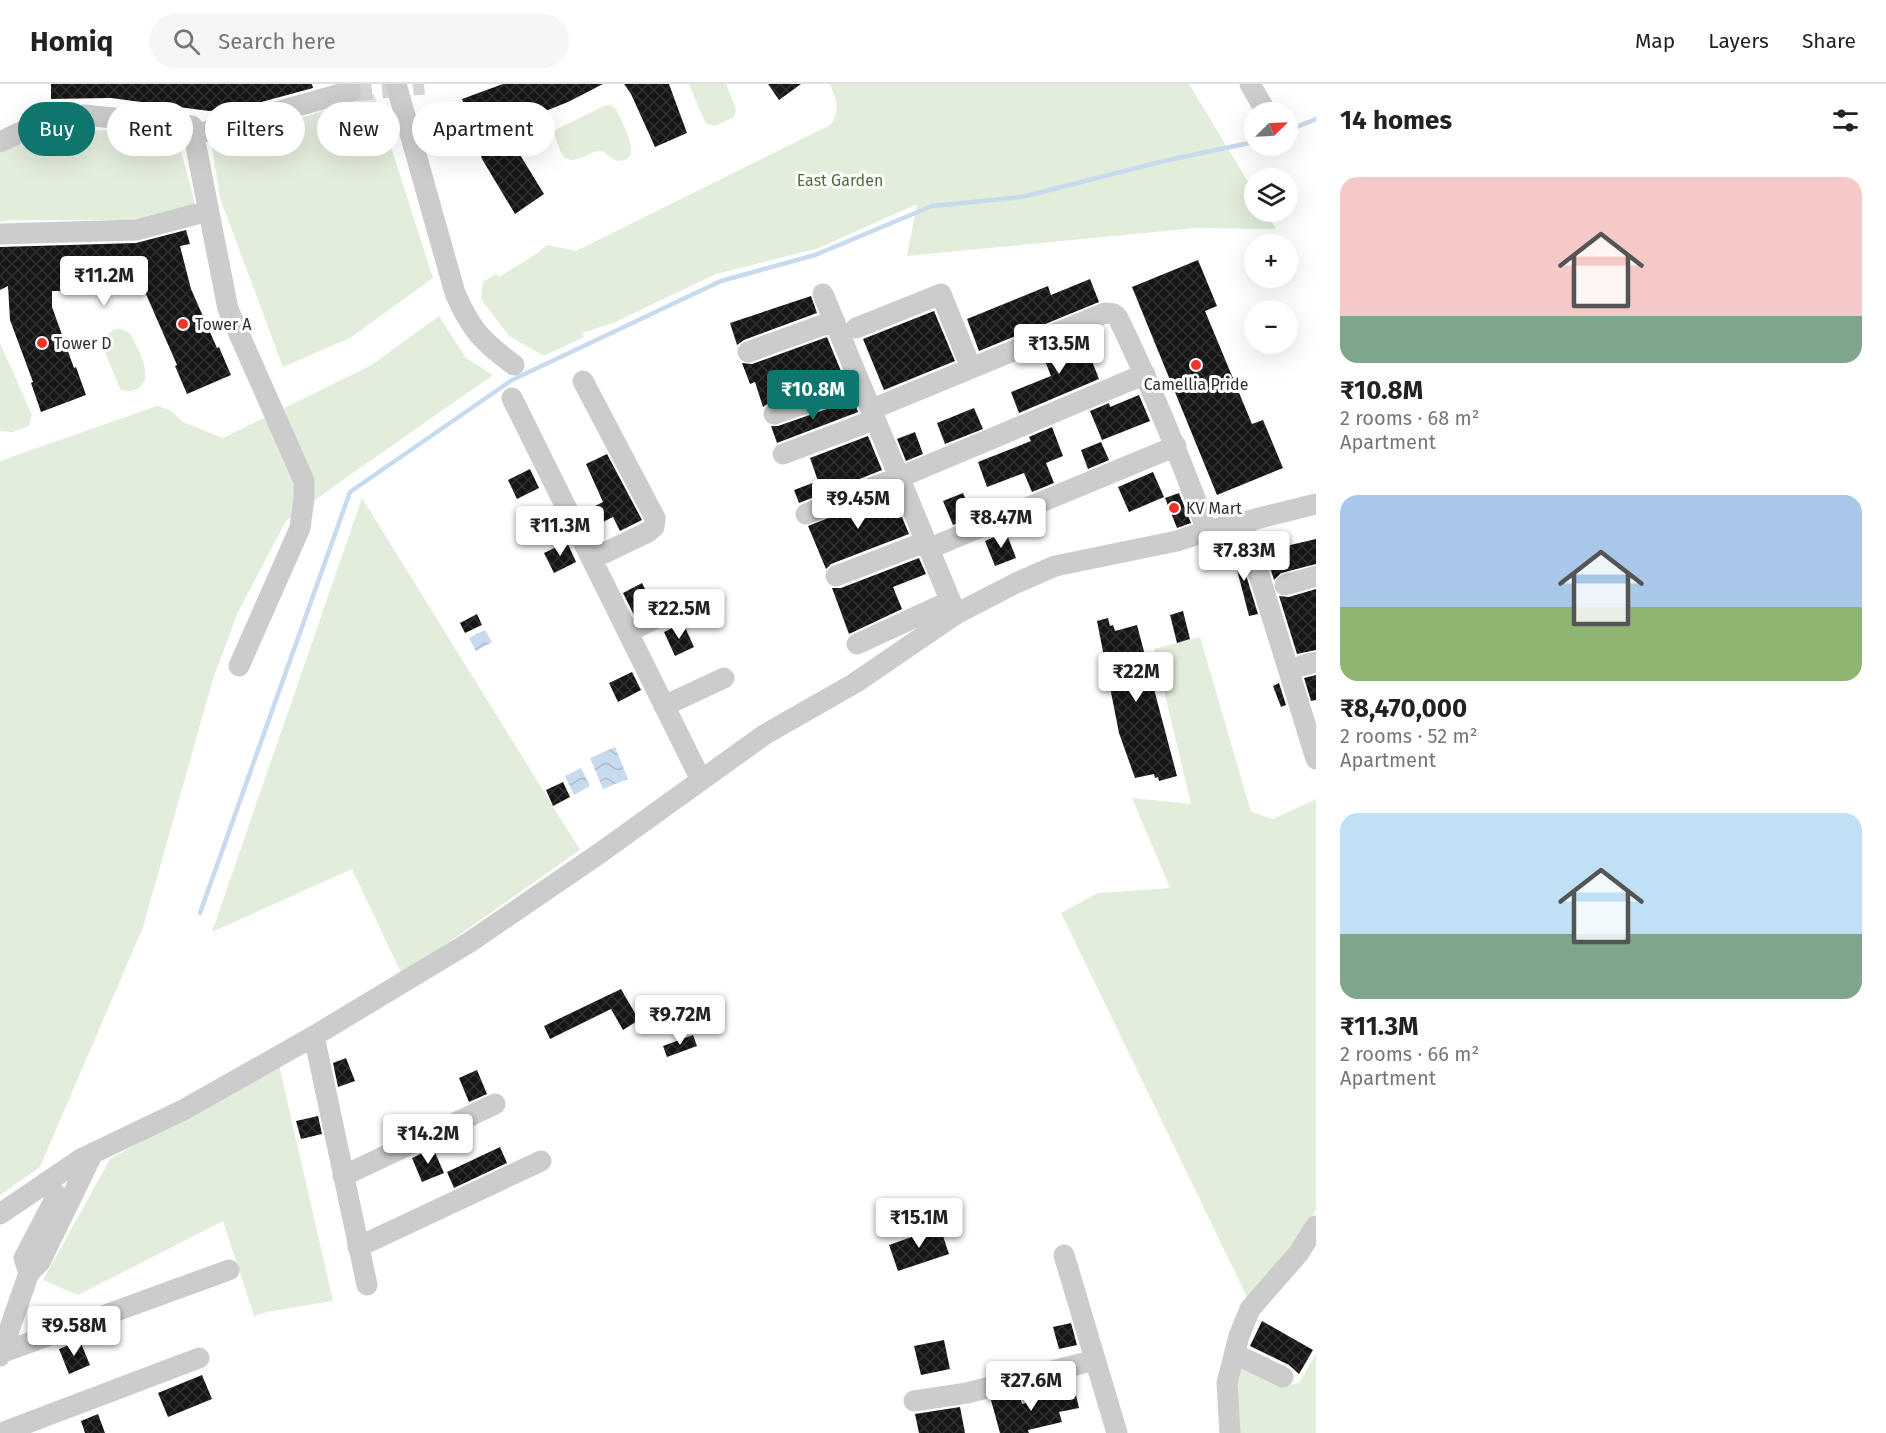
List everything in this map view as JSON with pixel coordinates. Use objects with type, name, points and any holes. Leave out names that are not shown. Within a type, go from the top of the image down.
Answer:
[{"type":"street","points":[[396,84],[455,293],[468,320],[486,344],[514,365]]},
{"type":"street","points":[[1250,84],[1260,102]]},
{"type":"street","points":[[194,135],[351,91]]},
{"type":"street","points":[[0,142],[42,122],[84,115],[192,126],[228,309],[304,481],[300,528],[239,666]]},
{"type":"street","points":[[0,234],[136,230],[208,211]]},
{"type":"street","points":[[823,294],[860,384],[878,412],[905,475],[932,543],[953,607]]},
{"type":"street","points":[[856,328],[941,294],[971,368]]},
{"type":"street","points":[[783,454],[971,368],[1105,313],[1114,314],[1119,318],[1146,374],[1208,531]]},
{"type":"street","points":[[748,352],[834,321]]},
{"type":"street","points":[[806,514],[1146,374]]},
{"type":"street","points":[[583,381],[655,518],[654,527],[648,532],[592,559]]},
{"type":"street","points":[[774,414],[860,384]]},
{"type":"street","points":[[512,398],[701,780]]},
{"type":"street","points":[[836,576],[932,543],[1176,446]]},
{"type":"street","points":[[857,644],[1055,566],[1177,541],[1316,504]]},
{"type":"street","points":[[1243,523],[1316,759]]},
{"type":"street","points":[[1285,585],[1316,576]]},
{"type":"street","points":[[628,632],[692,601]]},
{"type":"street","points":[[0,1214],[93,1153],[185,1109],[314,1036],[470,942],[600,853],[764,735],[855,683],[953,607]]},
{"type":"street","points":[[664,706],[724,678]]},
{"type":"street","points":[[314,1036],[367,1285]]},
{"type":"street","points":[[343,1176],[495,1104]]},
{"type":"street","points":[[0,1355],[29,1273],[40,1263],[93,1153]]},
{"type":"street","points":[[358,1247],[541,1161]]},
{"type":"street","points":[[29,1273],[24,1258],[73,1165]]},
{"type":"street","points":[[1230,1433],[1227,1383],[1239,1336],[1250,1309],[1298,1254],[1316,1226]]},
{"type":"street","points":[[1064,1255],[1117,1433]]},
{"type":"street","points":[[0,1355],[229,1270]]},
{"type":"street","points":[[1235,1354],[1283,1377]]},
{"type":"street","points":[[1,1433],[199,1358]]},
{"type":"street","points":[[914,1401],[967,1393],[1095,1360]]},
{"type":"green space","points":[[689,84],[726,84],[736,109],[734,117],[715,126],[706,124]]},
{"type":"green space","name":"East Garden","points":[[830,84],[1189,84],[1244,175],[1244,222],[1272,222],[1276,229],[1196,228],[907,256],[917,204],[819,248],[716,274],[613,323],[582,333],[584,337],[544,356],[509,336],[481,299],[483,282],[496,274],[499,277],[547,245],[576,251],[830,125],[835,114],[836,100]]},
{"type":"green space","points":[[374,94],[377,102],[350,102]]},
{"type":"green space","points":[[606,105],[611,105],[616,109],[630,141],[630,155],[626,160],[617,161],[599,151],[573,160],[568,159],[561,153],[555,130]]},
{"type":"green space","points":[[317,113],[317,156],[394,156],[433,278],[350,338],[283,367],[220,198],[213,156],[305,156],[305,117]]},
{"type":"green space","points":[[107,130],[107,156],[182,156],[195,204],[130,220],[12,220],[0,222],[0,153],[18,145],[18,156],[95,156],[95,131]]},
{"type":"green space","points":[[439,316],[466,358],[493,375],[286,521],[237,614],[213,679],[143,927],[40,1167],[0,1195],[0,461],[157,406],[170,410],[183,422],[223,438],[370,366]]},
{"type":"green space","points":[[115,329],[131,334],[143,362],[145,377],[139,388],[134,390],[120,389],[102,345],[106,335]]},
{"type":"green space","points":[[0,343],[32,415],[29,426],[13,432],[0,431]]},
{"type":"green space","points":[[362,498],[580,850],[402,975],[352,869],[212,932]]},
{"type":"green space","points":[[1200,637],[1251,812],[1273,819],[1316,799],[1316,1210],[1291,1251],[1249,1301],[1061,913],[1098,893],[1170,888],[1132,798],[1191,804],[1154,649]]},
{"type":"green space","points":[[279,1065],[333,1301],[254,1316],[223,1221],[78,1295],[43,1280],[110,1159]]},
{"type":"green space","points":[[1316,1354],[1316,1433],[1234,1433],[1237,1364],[1281,1386],[1299,1383]]},
{"type":"water","points":[[485,630],[492,642],[476,651],[469,638]]},
{"type":"water","points":[[615,747],[628,779],[603,789],[590,758]]},
{"type":"water","points":[[581,768],[590,786],[574,795],[565,776]]},
{"type":"building","points":[[51,84],[312,84],[313,88],[261,102],[205,102],[205,110],[193,109],[193,102],[141,102],[111,98],[51,99]]},
{"type":"building","points":[[503,84],[603,84],[555,107],[555,102],[463,102],[462,99]]},
{"type":"building","points":[[624,84],[669,84],[687,133],[655,147],[631,94]]},
{"type":"building","points":[[768,84],[801,84],[779,100]]},
{"type":"building","points":[[481,156],[521,156],[544,194],[515,214]]},
{"type":"building","points":[[186,230],[190,244],[180,246],[191,289],[231,375],[187,394],[175,366],[177,365],[142,285],[95,291],[52,291],[52,307],[86,395],[41,412],[31,383],[33,382],[10,320],[8,286],[0,290],[0,247],[136,243]]},
{"type":"building","name":"Camellia Pride","points":[[1198,260],[1217,306],[1205,311],[1252,424],[1263,420],[1283,468],[1217,495],[1132,287]]},
{"type":"building","points":[[1090,279],[1099,302],[979,351],[967,319],[1048,286],[1051,295]]},
{"type":"building","points":[[811,296],[817,313],[744,340],[737,345],[730,323]]},
{"type":"building","points":[[934,311],[955,361],[884,390],[863,339]]},
{"type":"building","points":[[1082,336],[1099,379],[1019,413],[1011,392],[1051,376],[1042,353]]},
{"type":"building","points":[[827,337],[843,376],[770,402],[763,407],[755,382],[750,384],[742,363],[752,364]]},
{"type":"building","points":[[1139,395],[1150,421],[1102,440],[1090,411],[1109,403],[1110,407]]},
{"type":"building","points":[[853,400],[858,412],[777,443],[771,426],[778,426]]},
{"type":"building","points":[[974,408],[983,429],[945,444],[937,423]]},
{"type":"building","points":[[1052,427],[1063,456],[1046,463],[1054,483],[1032,492],[1024,473],[987,487],[978,462],[1031,441],[1029,437]]},
{"type":"building","points":[[915,432],[923,454],[906,461],[897,439]]},
{"type":"building","points":[[868,436],[882,470],[799,503],[794,490],[818,481],[810,458]]},
{"type":"building","points":[[1101,442],[1109,460],[1088,469],[1081,450]]},
{"type":"building","points":[[607,454],[642,520],[620,531],[613,517],[591,528],[583,512],[603,502],[586,464]]},
{"type":"building","points":[[530,469],[539,488],[517,499],[508,480]]},
{"type":"building","points":[[1153,472],[1164,497],[1129,512],[1118,487]]},
{"type":"building","points":[[892,493],[909,534],[831,564],[826,569],[808,526]]},
{"type":"building","points":[[963,493],[973,516],[953,525],[943,501]]},
{"type":"building","points":[[1179,493],[1191,523],[1177,528],[1165,498]]},
{"type":"building","points":[[1006,532],[1016,558],[995,566],[985,541]]},
{"type":"building","points":[[1316,539],[1316,564],[1281,573],[1274,580],[1265,551]]},
{"type":"building","points":[[567,542],[576,562],[554,573],[544,553]]},
{"type":"building","points":[[1237,546],[1258,614],[1249,616],[1235,562],[1233,562],[1229,548]]},
{"type":"building","points":[[919,558],[926,574],[893,587],[902,609],[849,634],[832,588],[841,588]]},
{"type":"building","points":[[642,583],[653,605],[634,615],[623,593]]},
{"type":"building","points":[[1316,589],[1316,650],[1297,654],[1279,596],[1289,597]]},
{"type":"building","points":[[1183,611],[1190,639],[1177,643],[1170,615]]},
{"type":"building","points":[[477,614],[482,625],[465,633],[460,623]]},
{"type":"building","points":[[1108,618],[1110,626],[1113,625],[1115,631],[1137,625],[1177,776],[1159,781],[1154,774],[1135,778],[1119,733],[1097,621]]},
{"type":"building","points":[[683,623],[694,647],[675,656],[664,632]]},
{"type":"building","points":[[632,672],[641,690],[618,702],[609,683]]},
{"type":"building","points":[[1316,675],[1316,700],[1311,701],[1304,678]]},
{"type":"building","points":[[1279,683],[1286,705],[1281,707],[1273,686]]},
{"type":"building","points":[[563,782],[570,797],[553,806],[546,790]]},
{"type":"building","points":[[621,989],[639,1020],[623,1030],[611,1009],[550,1039],[544,1026]]},
{"type":"building","points":[[693,1035],[697,1046],[667,1057],[663,1046]]},
{"type":"building","points":[[346,1058],[355,1081],[338,1087],[333,1063]]},
{"type":"building","points":[[477,1070],[487,1094],[469,1102],[459,1078]]},
{"type":"building","points":[[318,1116],[322,1134],[301,1139],[296,1121]]},
{"type":"building","points":[[500,1147],[507,1163],[454,1188],[447,1172]]},
{"type":"building","points":[[433,1148],[444,1173],[422,1182],[412,1158]]},
{"type":"building","points":[[940,1227],[949,1254],[898,1271],[889,1245]]},
{"type":"building","points":[[1262,1321],[1313,1350],[1299,1374],[1289,1365],[1250,1346]]},
{"type":"building","points":[[1071,1323],[1077,1345],[1059,1349],[1053,1327]]},
{"type":"building","points":[[944,1340],[950,1369],[921,1375],[914,1346]]},
{"type":"building","points":[[80,1341],[90,1365],[69,1374],[59,1349]]},
{"type":"building","points":[[202,1375],[212,1399],[168,1417],[158,1393]]},
{"type":"building","points":[[1075,1391],[1079,1408],[1059,1412],[1062,1422],[1028,1430],[1029,1433],[1000,1433],[991,1400],[1019,1393],[1022,1404]]},
{"type":"building","points":[[960,1407],[965,1433],[919,1433],[915,1414]]},
{"type":"building","points":[[98,1414],[105,1433],[85,1433],[81,1421]]},
{"type":"waterway","points":[[1298,126],[1316,119]]},
{"type":"waterway","points":[[200,913],[350,492],[512,380],[721,281],[815,255],[932,206],[1022,197],[1164,161],[1244,144]]},
{"type":"tunnel","points":[[351,91],[424,84]]},
{"type":"place","name":"Tower A","points":[[183,324]]},
{"type":"place","name":"Tower D","points":[[42,343]]},
{"type":"place","name":"Camellia Pride","points":[[1196,365]]},
{"type":"place","name":"KV Mart","points":[[1174,508]]}]
